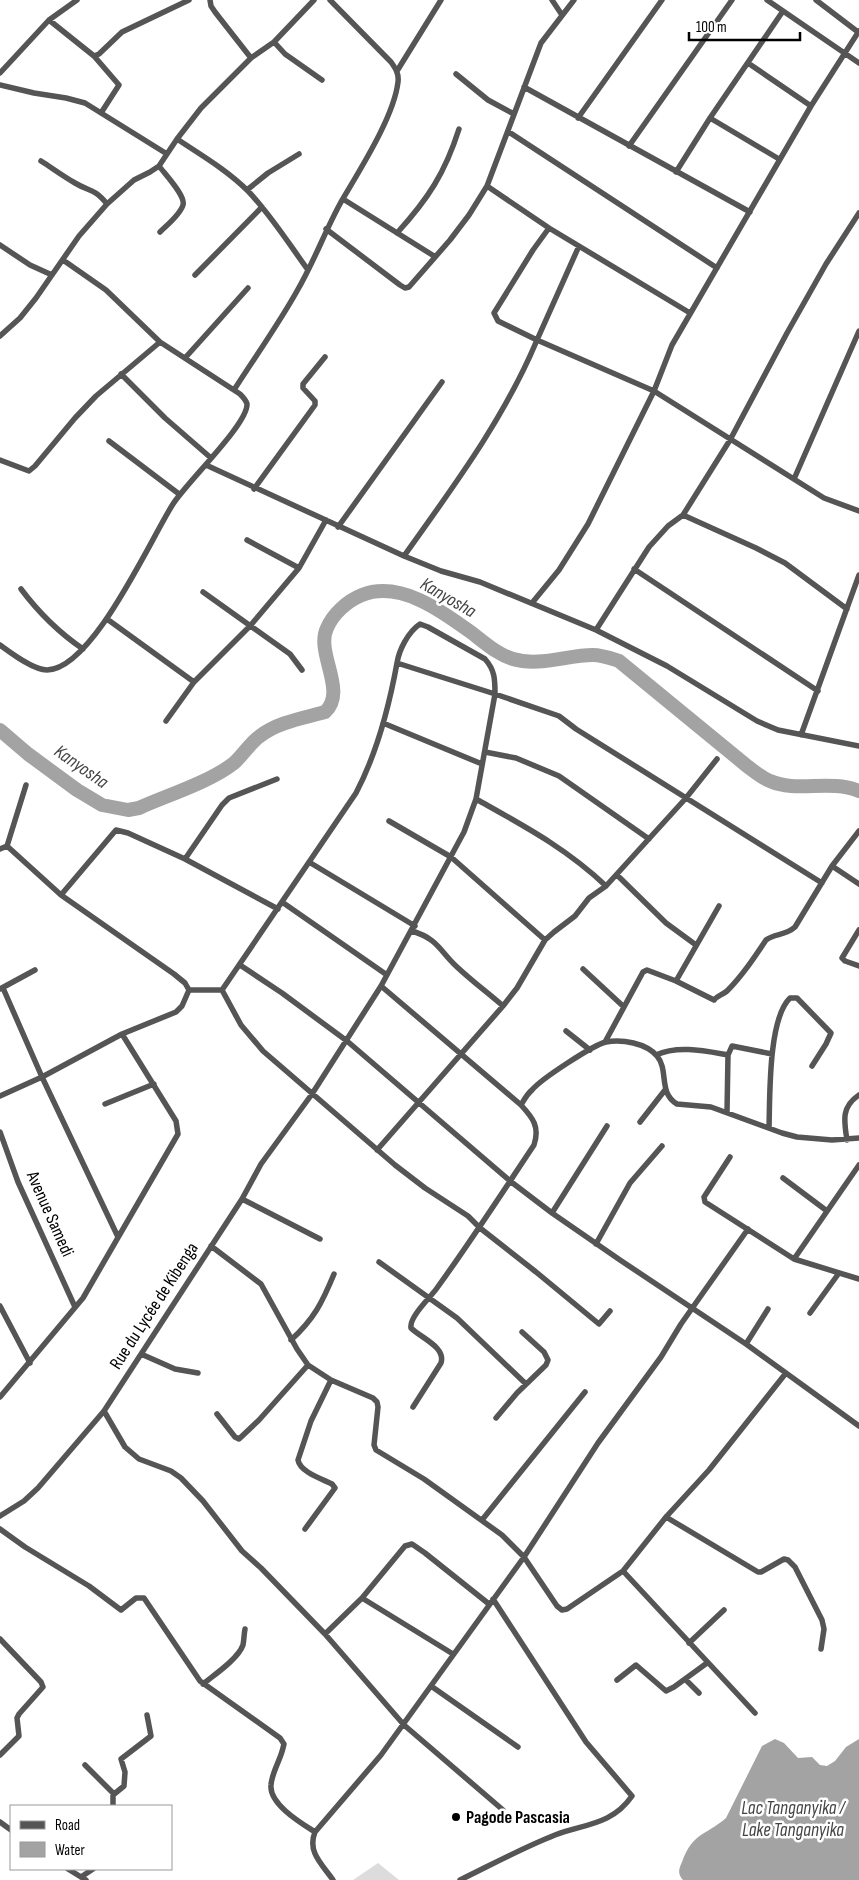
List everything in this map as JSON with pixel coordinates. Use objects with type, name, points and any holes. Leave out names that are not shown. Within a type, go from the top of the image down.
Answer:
[{"type":"street","points":[[0,73],[49,20],[77,0]]},
{"type":"street","points":[[94,56],[99,54],[122,32],[189,0]]},
{"type":"street","points":[[210,0],[211,6],[251,58]]},
{"type":"street","points":[[0,336],[20,318],[79,236],[107,204],[134,180],[159,166],[201,108],[251,58],[274,42],[314,0]]},
{"type":"street","points":[[234,390],[296,293],[326,229],[382,126],[393,101],[398,82],[397,71],[390,62],[330,0]]},
{"type":"street","points":[[397,71],[440,0]]},
{"type":"street","points":[[552,0],[562,15]]},
{"type":"street","points":[[326,229],[405,288],[409,286],[450,240],[469,215],[487,186],[509,132],[541,43],[574,0]]},
{"type":"street","points":[[578,118],[662,0]]},
{"type":"street","points":[[629,146],[732,0]]},
{"type":"street","points":[[767,0],[859,63]]},
{"type":"street","points":[[532,603],[559,570],[588,524],[654,391],[672,345],[779,159],[859,32],[816,0]]},
{"type":"street","points":[[824,6],[828,0]]},
{"type":"street","points":[[676,172],[710,118],[783,11]]},
{"type":"street","points":[[49,20],[94,56],[119,85],[119,88],[101,113]]},
{"type":"street","points":[[274,42],[285,54],[322,80]]},
{"type":"street","points":[[748,63],[811,106]]},
{"type":"street","points":[[456,74],[488,100],[514,114]]},
{"type":"street","points":[[0,84],[85,103],[167,154]]},
{"type":"street","points":[[524,88],[750,212]]},
{"type":"street","points":[[710,118],[779,159]]},
{"type":"street","points":[[397,233],[431,192],[450,158],[459,130]]},
{"type":"street","points":[[509,132],[717,268]]},
{"type":"street","points":[[177,139],[212,162],[247,190],[262,207],[308,270]]},
{"type":"street","points":[[247,190],[268,173],[299,154]]},
{"type":"street","points":[[41,161],[77,184],[99,194],[107,204]]},
{"type":"street","points":[[159,166],[183,198],[183,205],[176,216],[160,232]]},
{"type":"street","points":[[487,186],[549,228],[690,313]]},
{"type":"street","points":[[343,199],[434,256]]},
{"type":"street","points":[[195,275],[262,207]]},
{"type":"street","points":[[596,630],[649,547],[683,514],[730,440],[826,264],[859,213]]},
{"type":"street","points":[[549,228],[506,291],[494,313],[498,322],[654,391],[824,498],[859,511]]},
{"type":"street","points":[[0,245],[30,265],[52,275]]},
{"type":"street","points":[[404,556],[463,472],[506,405],[522,374],[579,246]]},
{"type":"street","points":[[0,645],[28,664],[47,670],[56,668],[70,660],[83,648],[107,619],[179,494],[206,465],[235,428],[247,405],[246,400],[234,390],[160,342],[106,290],[63,260]]},
{"type":"street","points":[[185,358],[248,288]]},
{"type":"street","points":[[794,479],[859,331]]},
{"type":"street","points":[[0,460],[29,471],[80,413],[121,374],[160,342]]},
{"type":"street","points":[[254,489],[315,405],[315,401],[303,388],[302,384],[325,357]]},
{"type":"street","points":[[121,374],[165,418],[211,458]]},
{"type":"street","points":[[338,527],[442,382]]},
{"type":"street","points":[[109,441],[179,494]]},
{"type":"street","points":[[206,465],[254,489],[404,556],[480,582],[596,630],[667,666],[757,721],[778,730],[859,746]]},
{"type":"street","points":[[683,514],[785,563],[847,609]]},
{"type":"street","points":[[166,721],[194,682],[250,626],[299,568],[326,520]]},
{"type":"street","points":[[247,540],[299,568]]},
{"type":"street","points":[[634,569],[818,690]]},
{"type":"street","points":[[801,735],[859,574]]},
{"type":"street","points":[[21,589],[40,614],[54,628],[83,648]]},
{"type":"street","points":[[203,592],[290,654],[302,670]]},
{"type":"street","points":[[107,619],[194,682]]},
{"type":"street","name":"Rue du Lycée de Kibenga","points":[[0,1516],[38,1488],[104,1411],[242,1199],[261,1164],[312,1094],[347,1041],[381,986],[464,832],[476,799],[495,694],[495,677],[492,666],[485,659],[420,624],[412,631],[398,653],[397,663]]},
{"type":"street","points":[[222,990],[356,793],[365,776],[384,723],[397,663],[559,716],[576,729],[822,882]]},
{"type":"street","points":[[384,723],[482,764]]},
{"type":"street","points":[[485,752],[516,758],[559,776],[650,839]]},
{"type":"street","points":[[377,1150],[503,1006],[517,988],[545,940],[575,916],[589,898],[606,886],[617,875],[686,798],[716,759]]},
{"type":"street","points":[[185,860],[222,805],[229,798],[277,779]]},
{"type":"street","points":[[0,849],[6,846],[26,785]]},
{"type":"street","points":[[476,799],[520,822],[554,844],[583,864],[606,886]]},
{"type":"street","points":[[389,821],[451,857],[545,940]]},
{"type":"street","points":[[60,895],[116,830],[128,833],[185,860],[278,909]]},
{"type":"street","points":[[605,1042],[643,972],[647,970],[676,981],[714,1000],[716,997],[723,995],[734,984],[769,937],[786,934],[795,927],[832,866],[859,830]]},
{"type":"street","points":[[6,846],[60,895],[174,974],[185,983],[189,990]]},
{"type":"street","points":[[309,862],[438,944],[456,966],[503,1006]]},
{"type":"street","points":[[832,866],[859,884]]},
{"type":"street","points":[[617,875],[666,923],[696,945]]},
{"type":"street","points":[[282,902],[387,975]]},
{"type":"street","points":[[676,981],[719,906]]},
{"type":"street","points":[[859,930],[842,958],[859,966]]},
{"type":"street","points":[[240,965],[347,1041],[510,1181],[552,1213],[596,1244],[694,1307],[859,1426]]},
{"type":"street","points":[[583,969],[624,1007]]},
{"type":"street","points":[[35,970],[1,989],[118,1237]]},
{"type":"street","points":[[381,986],[521,1106],[532,1117],[536,1126],[537,1136],[534,1145],[480,1228],[430,1298],[412,1319],[410,1326],[440,1351],[442,1357],[442,1361],[413,1407]]},
{"type":"street","points":[[189,990],[222,990]]},
{"type":"street","points":[[0,1096],[42,1077],[122,1034],[176,1012],[182,1006],[189,990]]},
{"type":"street","points":[[222,990],[241,1025],[263,1051],[377,1150],[410,1177],[468,1216],[480,1228],[599,1324],[610,1311]]},
{"type":"street","points":[[768,1128],[772,1054],[780,1018],[787,1000],[793,997],[797,998],[831,1032],[812,1066]]},
{"type":"street","points":[[566,1031],[590,1050]]},
{"type":"street","points":[[0,1397],[30,1363],[89,1287],[178,1134],[176,1121],[122,1034]]},
{"type":"street","points":[[521,1106],[532,1089],[538,1084],[590,1050],[605,1042],[619,1040],[632,1043],[656,1055],[661,1066],[665,1090],[677,1104],[697,1105],[728,1112],[797,1137],[847,1140],[859,1138]]},
{"type":"street","points":[[728,1112],[728,1055],[732,1046],[772,1054]]},
{"type":"street","points":[[656,1055],[668,1049],[705,1051],[728,1055]]},
{"type":"street","points":[[104,1104],[154,1084]]},
{"type":"street","points":[[640,1122],[665,1090]]},
{"type":"street","points":[[847,1140],[844,1114],[848,1106],[859,1095]]},
{"type":"street","points":[[552,1213],[607,1126]]},
{"type":"street","name":"Avenue Samedi","points":[[0,1132],[18,1182],[75,1307]]},
{"type":"street","points":[[596,1244],[630,1183],[662,1146]]},
{"type":"street","points":[[730,1157],[704,1200],[794,1259],[859,1279]]},
{"type":"street","points":[[794,1259],[859,1165]]},
{"type":"street","points":[[783,1178],[827,1211]]},
{"type":"street","points":[[242,1199],[320,1239]]},
{"type":"street","points":[[333,1880],[312,1850],[311,1844],[315,1832],[360,1781],[404,1724],[524,1557],[598,1443],[661,1357],[748,1229]]},
{"type":"street","points":[[211,1246],[261,1284],[291,1340],[308,1365],[331,1380],[373,1398],[377,1402],[374,1445],[376,1450],[424,1479],[502,1535],[524,1557],[556,1606],[562,1610],[567,1609],[624,1571],[666,1517],[709,1470],[786,1373]]},
{"type":"street","points":[[379,1262],[457,1318],[526,1384]]},
{"type":"street","points":[[291,1340],[314,1316],[334,1274]]},
{"type":"street","points":[[810,1313],[839,1274]]},
{"type":"street","points":[[0,1306],[30,1363]]},
{"type":"street","points":[[746,1344],[768,1309]]},
{"type":"street","points":[[496,1418],[548,1360],[544,1352],[522,1332]]},
{"type":"street","points":[[141,1354],[175,1369],[198,1373]]},
{"type":"street","points":[[217,1414],[235,1437],[239,1439],[308,1365]]},
{"type":"street","points":[[304,1529],[334,1488],[332,1484],[298,1464],[312,1421],[331,1380]]},
{"type":"street","points":[[482,1520],[585,1392]]},
{"type":"street","points":[[104,1411],[125,1447],[139,1459],[171,1471],[181,1478],[203,1501],[242,1551],[262,1568],[325,1634],[404,1724],[503,1810]]},
{"type":"street","points":[[666,1517],[758,1572],[784,1559],[791,1563],[807,1589],[822,1620],[824,1629],[821,1649]]},
{"type":"street","points":[[0,1530],[89,1586],[121,1610],[136,1598],[144,1598],[203,1684],[280,1738],[284,1744],[272,1776],[270,1788],[275,1800],[285,1810],[315,1832]]},
{"type":"street","points":[[325,1634],[362,1598],[406,1546],[412,1544],[491,1602],[586,1742],[632,1796],[624,1807],[596,1824],[556,1835],[460,1880]]},
{"type":"street","points":[[624,1571],[755,1713]]},
{"type":"street","points":[[362,1598],[453,1654]]},
{"type":"street","points":[[689,1643],[724,1610]]},
{"type":"street","points":[[203,1684],[231,1661],[239,1651],[243,1645],[245,1629]]},
{"type":"street","points":[[0,1639],[41,1682],[43,1687],[19,1714],[19,1736],[0,1755]]},
{"type":"street","points":[[617,1680],[636,1665],[666,1691],[707,1663]]},
{"type":"street","points":[[686,1678],[699,1693]]},
{"type":"street","points":[[431,1686],[518,1747]]},
{"type":"street","points":[[113,1805],[112,1797],[124,1786],[125,1772],[121,1759],[151,1736],[147,1715]]},
{"type":"street","points":[[85,1765],[114,1794]]},
{"type":"street","points":[[70,1870],[83,1878]]},
{"type":"shaded area","points":[[378,1863],[399,1880],[353,1880]]},
{"type":"water","name":"Lac Tanganyika / Lake Tanganyika","points":[[775,1739],[784,1743],[798,1758],[812,1757],[820,1765],[827,1766],[835,1761],[846,1747],[859,1739],[859,1880],[683,1880],[679,1869],[686,1852],[700,1835],[726,1818],[762,1746]]},
{"type":"waterway","name":"Kanyosha","points":[[0,730],[28,754],[77,790],[102,805],[128,810],[139,808],[201,782],[224,770],[234,763],[256,739],[267,731],[291,721],[325,712],[331,703],[333,694],[333,683],[325,649],[324,638],[327,628],[341,608],[356,598],[376,591],[391,592],[406,595],[434,607],[496,651],[513,659],[533,662],[593,655],[619,661],[747,766],[770,781],[791,786],[836,786],[859,791]]},
{"type":"place","name":"Pagode Pascasia","points":[[456,1817]]}]
